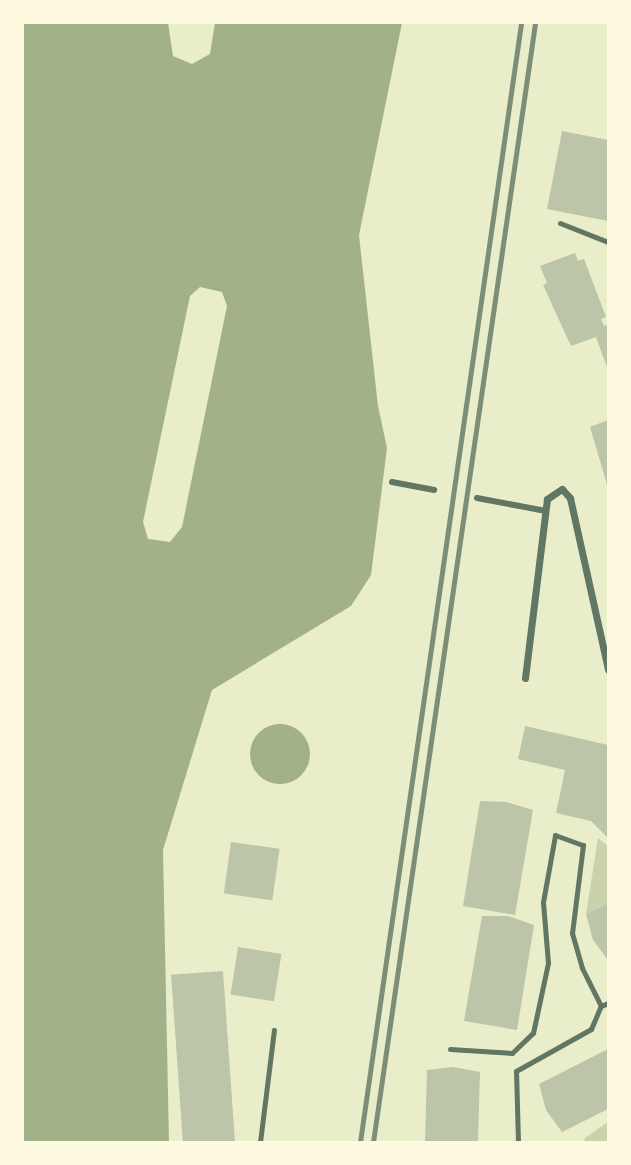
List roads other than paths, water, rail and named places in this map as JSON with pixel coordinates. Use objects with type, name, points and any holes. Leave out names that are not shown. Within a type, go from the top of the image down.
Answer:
[{"type":"street","points":[[392,482],[434,490]]},
{"type":"street","points":[[525,678],[546,511],[553,491],[562,489],[570,498],[608,670]]},
{"type":"street","points":[[477,498],[546,511]]},
{"type":"lane","points":[[560,223],[608,242]]},
{"type":"lane","points":[[450,1049],[512,1053],[533,1033],[548,963],[543,902],[555,835],[583,845],[572,933],[582,968],[601,1006]]},
{"type":"lane","points":[[518,1142],[516,1071],[591,1029],[601,1006],[608,1003]]},
{"type":"lane","points":[[260,1142],[274,1030]]},
{"type":"railway","points":[[360,1142],[521,23]]},
{"type":"railway","points":[[373,1142],[535,23]]}]
